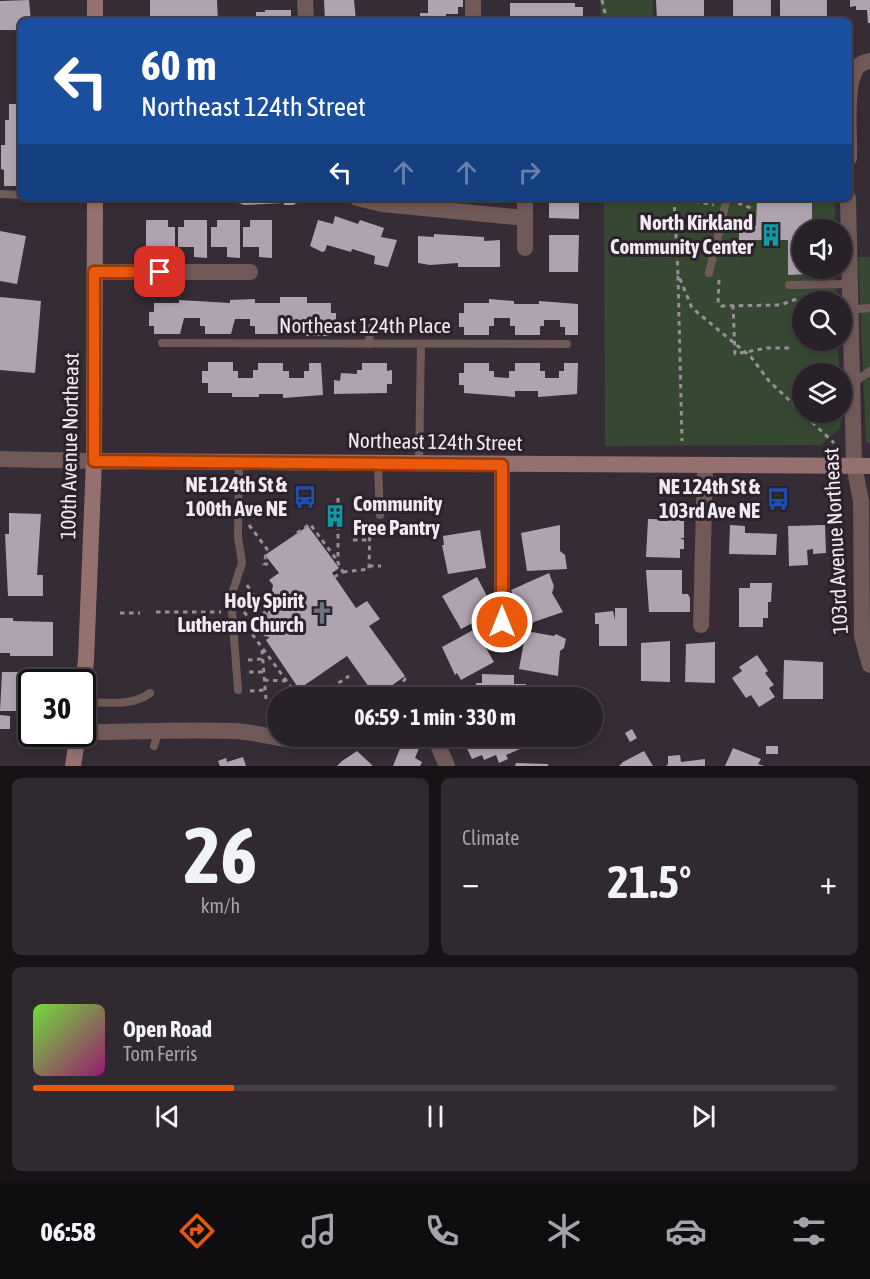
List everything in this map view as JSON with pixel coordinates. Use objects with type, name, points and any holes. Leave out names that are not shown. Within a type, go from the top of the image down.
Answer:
[{"type":"main road","points":[[95,0],[95,18]]},
{"type":"main road","name":"100th Avenue Northeast","points":[[85,669],[94,461],[95,201]]},
{"type":"main road","name":"Northeast 124th Street","points":[[94,461],[502,465],[862,465]]},
{"type":"main road","points":[[73,766],[77,747]]},
{"type":"street","points":[[305,0],[306,18]]},
{"type":"street","points":[[473,0],[473,18]]},
{"type":"street","points":[[852,81],[860,62]]},
{"type":"street","points":[[370,201],[525,218]]},
{"type":"street","points":[[525,201],[525,248]]},
{"type":"street","name":"103rd Avenue Northeast","points":[[848,201],[848,291]]},
{"type":"street","points":[[94,272],[250,272]]},
{"type":"street","name":"103rd Avenue Northeast","points":[[852,384],[862,465],[861,501],[866,607],[862,636],[870,666]]},
{"type":"street","name":"Northeast 124th Street","points":[[0,459],[94,461]]},
{"type":"street","points":[[502,465],[502,643]]},
{"type":"street","points":[[701,625],[705,466]]},
{"type":"street","points":[[96,736],[156,739],[236,731],[267,737]]},
{"type":"street","points":[[439,747],[447,766]]},
{"type":"lane","points":[[0,194],[18,195]]},
{"type":"lane","points":[[709,273],[726,201]]},
{"type":"lane","points":[[789,285],[848,284]]},
{"type":"lane","points":[[852,310],[870,308]]},
{"type":"lane","points":[[369,345],[370,328]]},
{"type":"lane","name":"Northeast 124th Place","points":[[162,343],[567,345]]},
{"type":"lane","points":[[419,464],[421,345]]},
{"type":"lane","points":[[852,384],[870,371]]},
{"type":"lane","points":[[237,690],[231,597],[242,563],[238,537],[239,463]]},
{"type":"lane","points":[[378,463],[380,515]]},
{"type":"lane","points":[[96,702],[131,702],[141,700],[150,693]]},
{"type":"path","points":[[602,0],[606,18]]},
{"type":"path","points":[[676,201],[682,441]]},
{"type":"path","points":[[692,201],[714,205]]},
{"type":"path","points":[[719,273],[718,303],[721,306],[780,305],[792,300]]},
{"type":"path","points":[[678,274],[692,308],[746,353],[769,381],[834,443]]},
{"type":"path","points":[[733,305],[735,354],[767,348],[790,348]]},
{"type":"path","points":[[338,496],[338,562]]},
{"type":"path","points":[[334,577],[343,572],[369,570],[370,523],[353,523]]},
{"type":"path","points":[[297,533],[310,524],[343,572]]},
{"type":"path","points":[[248,525],[252,525],[267,549],[264,564],[269,564]]},
{"type":"path","points":[[353,540],[370,540]]},
{"type":"path","points":[[369,566],[381,566]]},
{"type":"path","points":[[254,596],[271,598],[268,617],[260,608],[255,611],[269,630],[262,634],[248,613],[242,611],[254,596]]},
{"type":"path","points":[[242,611],[247,628],[291,687]]},
{"type":"path","points":[[156,612],[223,612]]},
{"type":"path","points":[[120,613],[140,613]]},
{"type":"path","points":[[262,648],[266,699]]},
{"type":"path","points":[[246,660],[263,659]]},
{"type":"path","points":[[248,672],[264,672]]},
{"type":"path","points":[[332,687],[349,676]]},
{"type":"path","points":[[398,687],[407,676]]},
{"type":"path","points":[[264,680],[286,681]]},
{"type":"path","points":[[248,691],[265,690]]},
{"type":"green space","points":[[600,0],[653,0],[653,18],[601,18]]},
{"type":"green space","points":[[604,201],[835,201],[835,219],[792,219],[792,279],[836,279],[836,291],[792,291],[792,351],[838,351],[839,363],[792,363],[792,423],[841,423],[841,427],[821,445],[605,446]]},
{"type":"green space","points":[[858,257],[870,257],[870,445],[866,442]]},
{"type":"building","points":[[29,0],[31,18],[18,18],[18,30],[0,30],[0,1]]},
{"type":"building","points":[[150,0],[217,0],[218,18],[150,18]]},
{"type":"building","points":[[324,0],[354,0],[356,18],[325,18]]},
{"type":"building","points":[[428,0],[463,0],[463,7],[458,7],[458,14],[446,14],[446,18],[420,18],[420,13],[428,13]]},
{"type":"building","points":[[656,0],[704,0],[704,18],[657,18]]},
{"type":"building","points":[[733,0],[771,0],[771,18],[733,18]]},
{"type":"building","points":[[780,0],[827,0],[827,18],[780,17]]},
{"type":"building","points":[[850,0],[870,0],[870,23],[868,23],[867,10],[856,10],[856,6],[850,7]]},
{"type":"building","points":[[510,3],[575,3],[575,7],[583,7],[583,18],[510,18]]},
{"type":"building","points":[[265,10],[291,10],[291,18],[256,18],[256,12],[265,12]]},
{"type":"building","points":[[9,104],[18,104],[18,186],[4,186],[4,170],[1,169],[1,145],[5,145],[5,120],[9,120]]},
{"type":"building","points":[[152,201],[177,201],[177,202]]},
{"type":"building","points":[[239,201],[297,201],[293,205],[284,205],[284,203],[244,205]]},
{"type":"building","points":[[549,201],[579,201],[579,219],[549,218]]},
{"type":"building","name":"North Kirkland Community Center","points":[[757,201],[812,201],[812,219],[792,219],[792,275],[788,275],[788,240],[739,240],[739,226],[756,226]]},
{"type":"building","points":[[335,216],[358,224],[360,220],[384,228],[381,237],[397,240],[388,267],[374,264],[375,256],[352,249],[351,252],[327,245],[325,251],[322,252],[310,246],[318,220],[333,224]]},
{"type":"building","points":[[146,220],[168,220],[168,227],[175,227],[175,248],[159,248],[159,257],[146,257]]},
{"type":"building","points":[[184,220],[207,220],[207,258],[194,257],[194,247],[178,247],[178,227],[184,227]]},
{"type":"building","points":[[217,220],[240,220],[240,258],[227,257],[227,247],[211,247],[211,227],[217,227]]},
{"type":"building","points":[[250,220],[272,220],[272,258],[259,257],[259,247],[243,247],[243,227],[250,227]]},
{"type":"building","points":[[0,231],[26,236],[17,284],[0,281]]},
{"type":"building","points":[[434,234],[484,237],[484,241],[500,240],[500,267],[458,267],[458,263],[430,265],[418,263],[418,236],[434,237]]},
{"type":"building","points":[[549,235],[579,235],[578,272],[549,272]]},
{"type":"building","points":[[0,297],[41,301],[35,373],[0,370]]},
{"type":"building","points":[[280,297],[307,297],[307,303],[331,303],[331,313],[336,313],[336,327],[330,327],[330,336],[306,336],[305,326],[300,326],[300,322],[285,322],[285,326],[281,326],[281,334],[255,334],[255,326],[250,326],[250,319],[235,319],[231,334],[205,334],[205,326],[200,326],[200,318],[184,318],[180,334],[154,334],[154,326],[149,326],[149,312],[154,312],[154,303],[179,303],[179,300],[230,303],[230,300],[255,299],[255,303],[280,303]]},
{"type":"building","points":[[489,299],[514,301],[514,304],[539,304],[539,301],[578,304],[578,335],[565,335],[565,327],[560,327],[560,320],[544,320],[544,326],[540,326],[540,335],[515,335],[515,326],[510,326],[510,318],[494,318],[494,326],[489,326],[489,335],[464,335],[464,327],[459,327],[459,313],[464,313],[464,303],[489,303]]},
{"type":"building","points":[[208,362],[233,362],[233,371],[238,371],[238,378],[253,378],[253,370],[258,370],[258,363],[283,363],[283,371],[289,371],[289,378],[304,378],[304,371],[309,371],[309,363],[321,363],[323,395],[283,398],[283,394],[232,397],[232,393],[208,393],[208,383],[202,383],[202,371],[208,371]]},
{"type":"building","points":[[362,363],[387,363],[387,371],[392,370],[392,384],[387,384],[387,393],[334,394],[334,380],[340,381],[341,373],[357,374],[357,370],[362,370]]},
{"type":"building","points":[[464,363],[489,363],[489,371],[494,371],[494,377],[509,378],[509,371],[515,371],[515,363],[540,363],[540,371],[545,371],[545,378],[559,378],[559,371],[564,371],[564,363],[578,363],[577,394],[538,397],[538,391],[515,391],[515,397],[464,393],[464,385],[459,385],[459,373],[464,373]]},
{"type":"building","points":[[9,513],[41,514],[37,575],[43,575],[43,596],[8,596],[5,534],[9,534]]},
{"type":"building","points":[[648,519],[684,520],[684,538],[680,538],[684,540],[684,549],[680,549],[680,558],[646,557]]},
{"type":"building","points":[[560,525],[560,551],[565,555],[567,569],[527,571],[521,533]]},
{"type":"building","points":[[730,525],[745,526],[745,533],[777,534],[776,555],[729,554]]},
{"type":"building","points":[[825,525],[826,553],[813,554],[813,549],[807,550],[808,565],[789,566],[788,526]]},
{"type":"building","name":"Holy Spirit Lutheran Church","points":[[308,526],[339,568],[332,573],[356,608],[367,601],[380,619],[369,626],[405,676],[390,687],[369,687],[347,656],[302,687],[298,687],[266,640],[270,637],[264,636],[273,585],[269,580],[279,573],[265,555]]},
{"type":"building","points":[[480,530],[486,568],[448,574],[442,545],[444,545],[443,536]]},
{"type":"building","points":[[646,570],[682,570],[682,594],[688,594],[690,598],[690,612],[649,612]]},
{"type":"building","points":[[549,573],[554,586],[552,593],[563,612],[525,625],[511,590]]},
{"type":"building","points":[[477,577],[495,611],[461,629],[442,596]]},
{"type":"building","points":[[750,583],[772,583],[771,602],[768,602],[768,618],[763,618],[763,627],[739,627],[739,588],[750,588]]},
{"type":"building","points":[[615,608],[627,608],[627,646],[599,646],[599,624],[595,624],[595,613],[613,611],[615,620]]},
{"type":"building","points":[[0,618],[13,618],[13,621],[53,622],[53,656],[10,656],[10,653],[0,653]]},
{"type":"building","points":[[475,629],[494,662],[461,680],[457,673],[455,675],[442,647]]},
{"type":"building","points":[[526,631],[554,636],[556,634],[566,639],[564,648],[560,651],[558,676],[519,669]]},
{"type":"building","points":[[670,641],[670,682],[641,681],[641,643]]},
{"type":"building","points":[[715,642],[715,683],[685,682],[686,644]]},
{"type":"building","points":[[757,655],[768,671],[765,673],[774,685],[769,688],[775,697],[759,707],[751,695],[746,698],[732,678],[742,671],[739,667]]},
{"type":"building","points":[[784,660],[823,662],[823,699],[783,699]]},
{"type":"building","points":[[2,672],[18,672],[18,711],[0,711]]},
{"type":"building","points":[[482,674],[514,675],[514,684],[526,684],[526,687],[475,687],[476,683],[482,683]]},
{"type":"building","points":[[0,715],[10,716],[10,729],[0,729]]},
{"type":"building","points":[[632,729],[637,738],[630,742],[625,733]]},
{"type":"building","points":[[766,746],[778,746],[778,754],[766,754]]},
{"type":"building","points":[[401,747],[419,748],[415,758],[422,762],[420,766],[393,766]]},
{"type":"building","points":[[466,747],[522,748],[506,755],[508,759],[499,763],[496,755],[484,760],[482,755],[472,759]]},
{"type":"building","points":[[733,748],[761,759],[758,764],[764,766],[725,766]]},
{"type":"building","points":[[357,751],[373,766],[337,766],[342,761]]},
{"type":"building","points":[[644,751],[653,766],[619,766],[623,762]]},
{"type":"building","points":[[680,755],[681,762],[705,759],[705,766],[666,766],[668,756]]},
{"type":"building","points":[[243,757],[246,766],[220,766],[218,761],[226,758],[227,762]]},
{"type":"building","points":[[516,763],[548,764],[548,766],[515,766]]},
{"type":"place","name":"North Kirkland Community Center","points":[[771,235]]},
{"type":"place","name":"NE 124th St & 100th Ave NE","points":[[305,497]]},
{"type":"place","name":"NE 124th St & 103rd Ave NE","points":[[778,499]]},
{"type":"place","name":"Community Free Pantry","points":[[335,516]]},
{"type":"place","name":"Holy Spirit Lutheran Church","points":[[322,613]]},
{"type":"route","points":[[160,272],[94,272],[94,461],[502,465],[502,622]]}]
